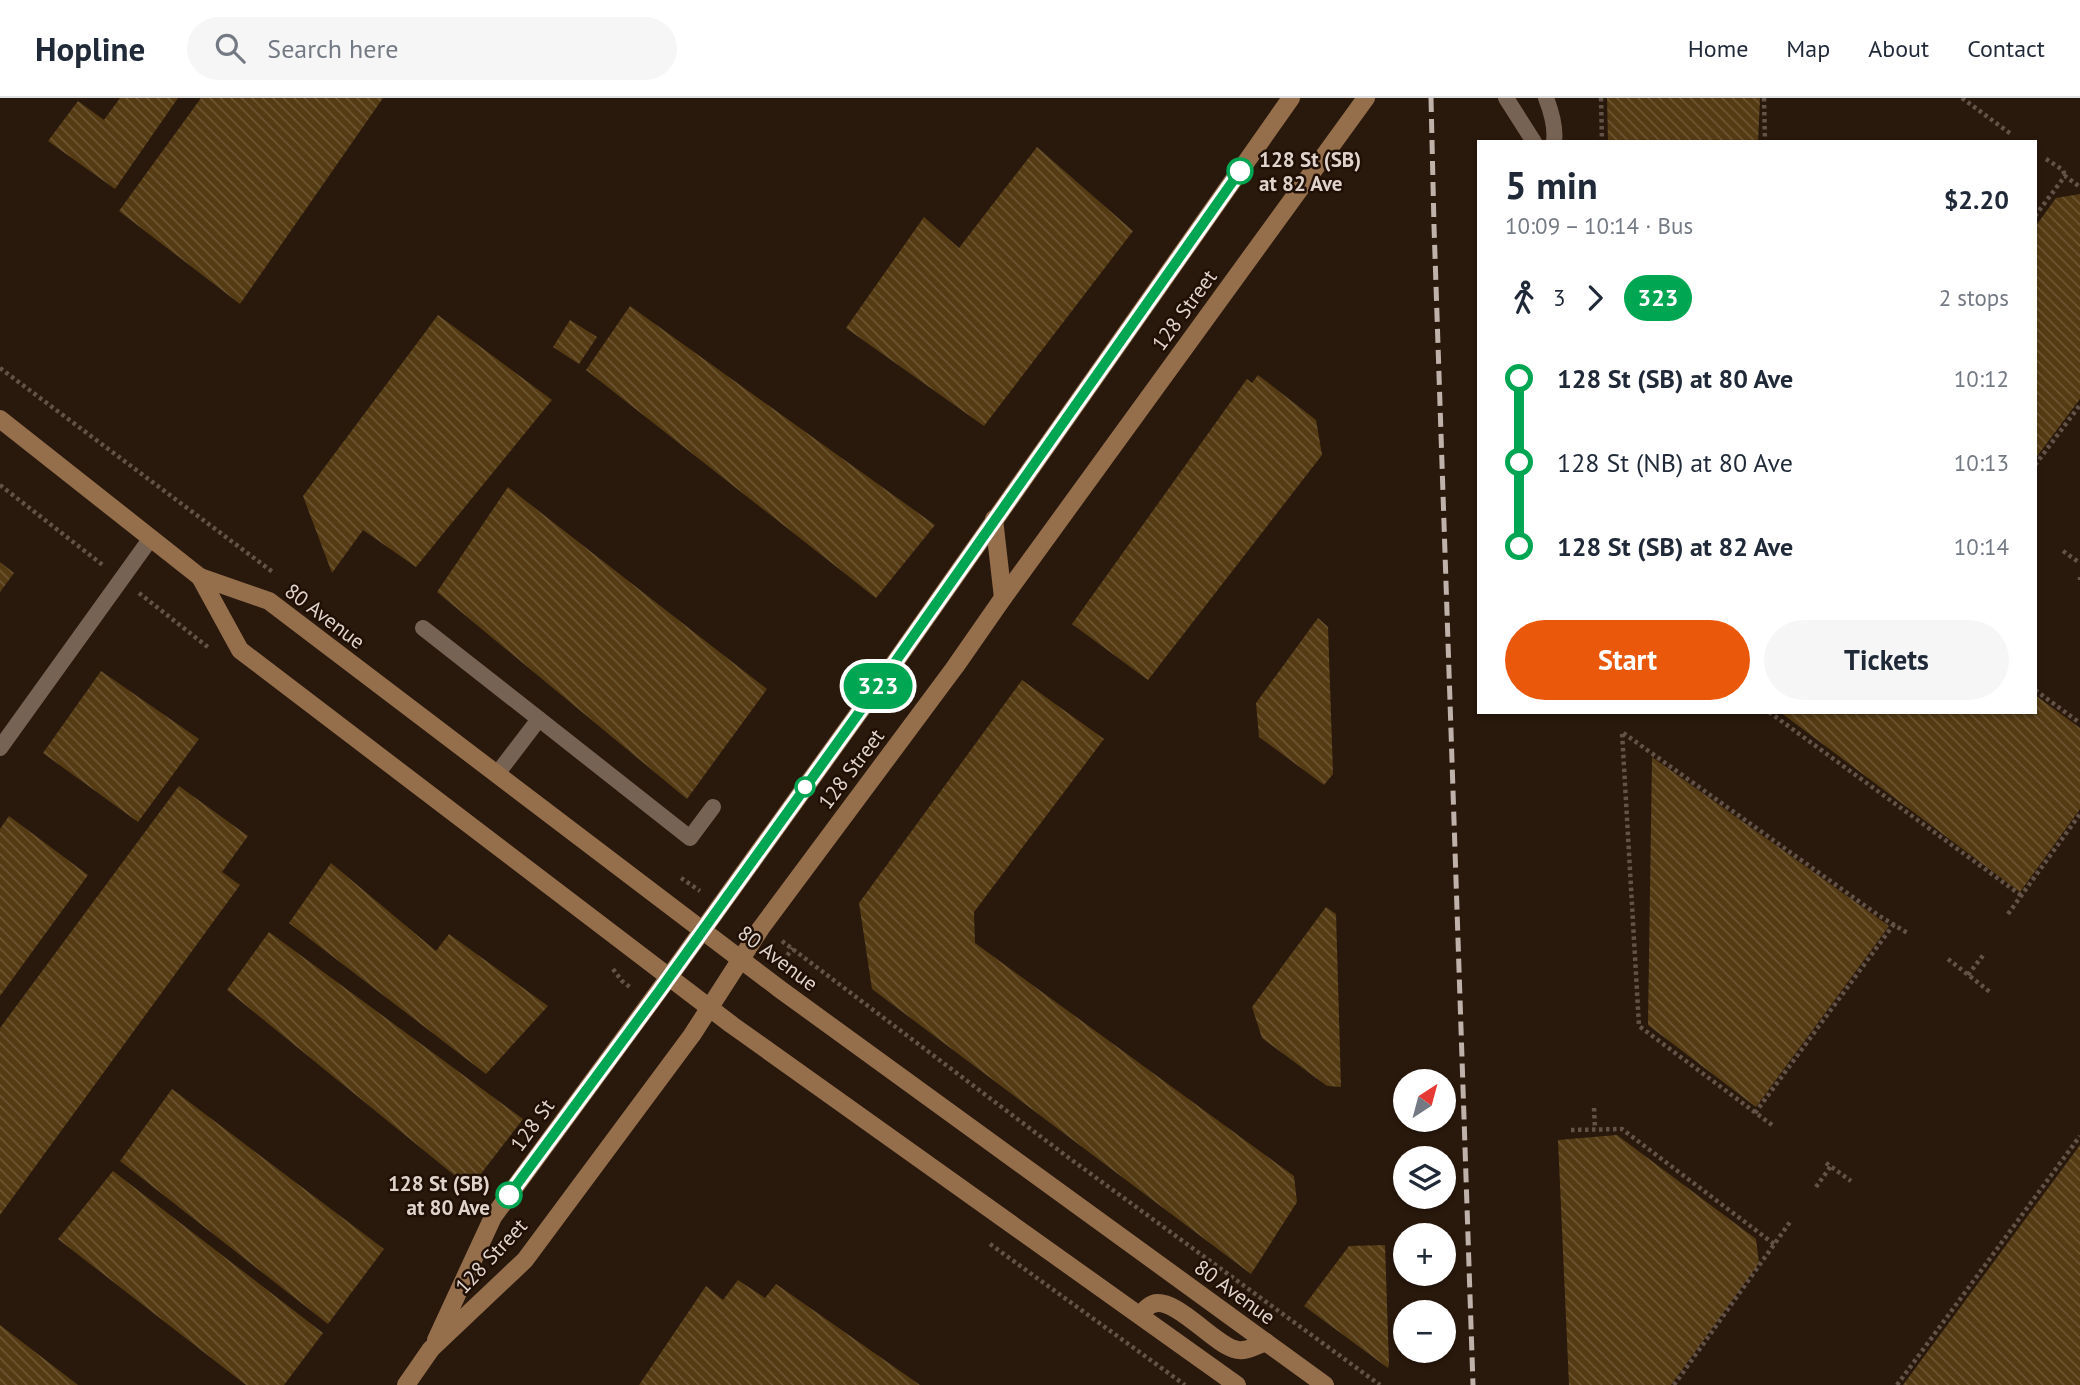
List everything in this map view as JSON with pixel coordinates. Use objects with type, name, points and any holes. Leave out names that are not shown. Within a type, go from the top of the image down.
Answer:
[{"type":"main road","name":"128 Street","points":[[669,977],[886,675],[1291,98]]},
{"type":"main road","name":"128 Street","points":[[406,1385],[432,1349],[525,1260],[711,1009],[741,958],[1366,98]]},
{"type":"main road","name":"80 Avenue","points":[[0,419],[200,577],[269,601],[791,998],[1325,1385]]},
{"type":"main road","points":[[994,519],[1003,598]]},
{"type":"main road","name":"80 Avenue","points":[[200,577],[240,650],[711,1009],[1237,1385]]},
{"type":"main road","name":"128 St","points":[[432,1349],[493,1217],[669,977]]},
{"type":"main road","points":[[1140,1315],[1148,1307],[1159,1303],[1172,1308],[1232,1349],[1244,1351],[1266,1342]]},
{"type":"lane","points":[[1506,98],[1533,140]]},
{"type":"lane","points":[[1546,98],[1554,140]]},
{"type":"lane","points":[[0,748],[151,538]]},
{"type":"lane","points":[[423,628],[690,838],[713,807]]},
{"type":"lane","points":[[497,774],[539,719]]},
{"type":"path","points":[[1601,98],[1602,140]]},
{"type":"path","points":[[1764,98],[1765,140]]},
{"type":"path","points":[[1962,98],[2011,134]]},
{"type":"path","points":[[2037,213],[2064,176],[2063,170],[2046,159]]},
{"type":"path","points":[[2064,176],[2080,187]]},
{"type":"path","points":[[0,368],[284,581]]},
{"type":"path","points":[[2037,463],[2080,405]]},
{"type":"path","points":[[0,485],[101,564]]},
{"type":"path","points":[[2063,551],[2080,564]]},
{"type":"path","points":[[2037,691],[2080,723]]},
{"type":"path","points":[[1772,714],[2022,896]]},
{"type":"path","points":[[1772,1125],[1639,1026],[1622,732],[1909,934]]},
{"type":"path","points":[[2008,914],[2080,814]]},
{"type":"path","points":[[1755,1112],[1894,924]]},
{"type":"path","points":[[793,948],[1069,1158],[1380,1385]]},
{"type":"path","points":[[1968,975],[1984,954]]},
{"type":"path","points":[[1948,959],[1990,992]]},
{"type":"path","points":[[1594,1108],[1595,1129]]},
{"type":"path","points":[[1570,1130],[1622,1129],[1774,1244]]},
{"type":"path","points":[[1898,1385],[2080,1136]]},
{"type":"path","points":[[1816,1187],[1828,1165],[1851,1181]]},
{"type":"path","points":[[1674,1385],[1790,1222]]},
{"type":"path","points":[[1091,1318],[1185,1385]]},
{"type":"building","points":[[120,98],[178,98],[115,189],[48,141],[78,101],[104,120]]},
{"type":"building","points":[[201,98],[383,98],[240,304],[119,211]]},
{"type":"building","points":[[1607,98],[1760,98],[1758,140],[1608,140]]},
{"type":"building","points":[[1037,147],[1133,231],[984,426],[846,328],[924,217],[959,248]]},
{"type":"building","points":[[2080,194],[2080,399],[2037,456],[2037,224],[2056,198]]},
{"type":"building","points":[[630,306],[935,525],[876,598],[586,370]]},
{"type":"building","points":[[438,315],[552,400],[416,567],[363,530],[332,573],[303,496]]},
{"type":"building","points":[[570,320],[597,337],[579,364],[553,347]]},
{"type":"building","points":[[1258,375],[1316,420],[1322,455],[1148,680],[1072,624],[1247,379],[1252,383]]},
{"type":"building","points":[[508,487],[767,689],[687,799],[437,592]]},
{"type":"building","points":[[0,562],[14,573],[0,592]]},
{"type":"building","points":[[1318,618],[1328,627],[1333,774],[1324,785],[1259,737],[1256,703]]},
{"type":"building","points":[[101,671],[199,739],[138,822],[43,753]]},
{"type":"building","points":[[1022,680],[1104,739],[974,912],[975,943],[1294,1176],[1297,1202],[1251,1274],[872,989],[859,903]]},
{"type":"building","points":[[2037,696],[2080,728],[2080,809],[2020,892],[1783,714],[2037,714]]},
{"type":"building","points":[[1652,757],[1889,926],[1756,1107],[1648,1025]]},
{"type":"building","points":[[179,786],[248,836],[222,872],[240,885],[0,1215],[0,1028]]},
{"type":"building","points":[[9,816],[88,875],[0,996],[0,829]]},
{"type":"building","points":[[331,863],[436,951],[449,934],[548,1006],[486,1074],[289,923]]},
{"type":"building","points":[[1326,907],[1336,914],[1341,1087],[1327,1086],[1262,1038],[1252,1007]]},
{"type":"building","points":[[269,932],[523,1119],[470,1188],[227,990]]},
{"type":"building","points":[[172,1089],[384,1249],[328,1324],[120,1161]]},
{"type":"building","points":[[1617,1135],[1756,1239],[1759,1263],[1671,1385],[1569,1385],[1558,1140]]},
{"type":"building","points":[[2080,1145],[2080,1385],[1903,1385]]},
{"type":"building","points":[[113,1171],[323,1333],[284,1385],[246,1385],[58,1239]]},
{"type":"building","points":[[1385,1245],[1388,1368],[1304,1306],[1349,1246]]},
{"type":"building","points":[[738,1280],[765,1298],[776,1284],[920,1385],[639,1385],[706,1286],[723,1300]]},
{"type":"building","points":[[0,1325],[78,1385],[0,1385]]},
{"type":"railway","points":[[1431,98],[1473,1385]]},
{"type":"bus line","name":"323","points":[[509,1195],[886,675],[1240,171]]},
{"type":"place","name":"128 St (SB) at 82 Ave","points":[[1240,171]]},
{"type":"place","name":"128 St (SB) at 80 Ave","points":[[509,1195]]}]
